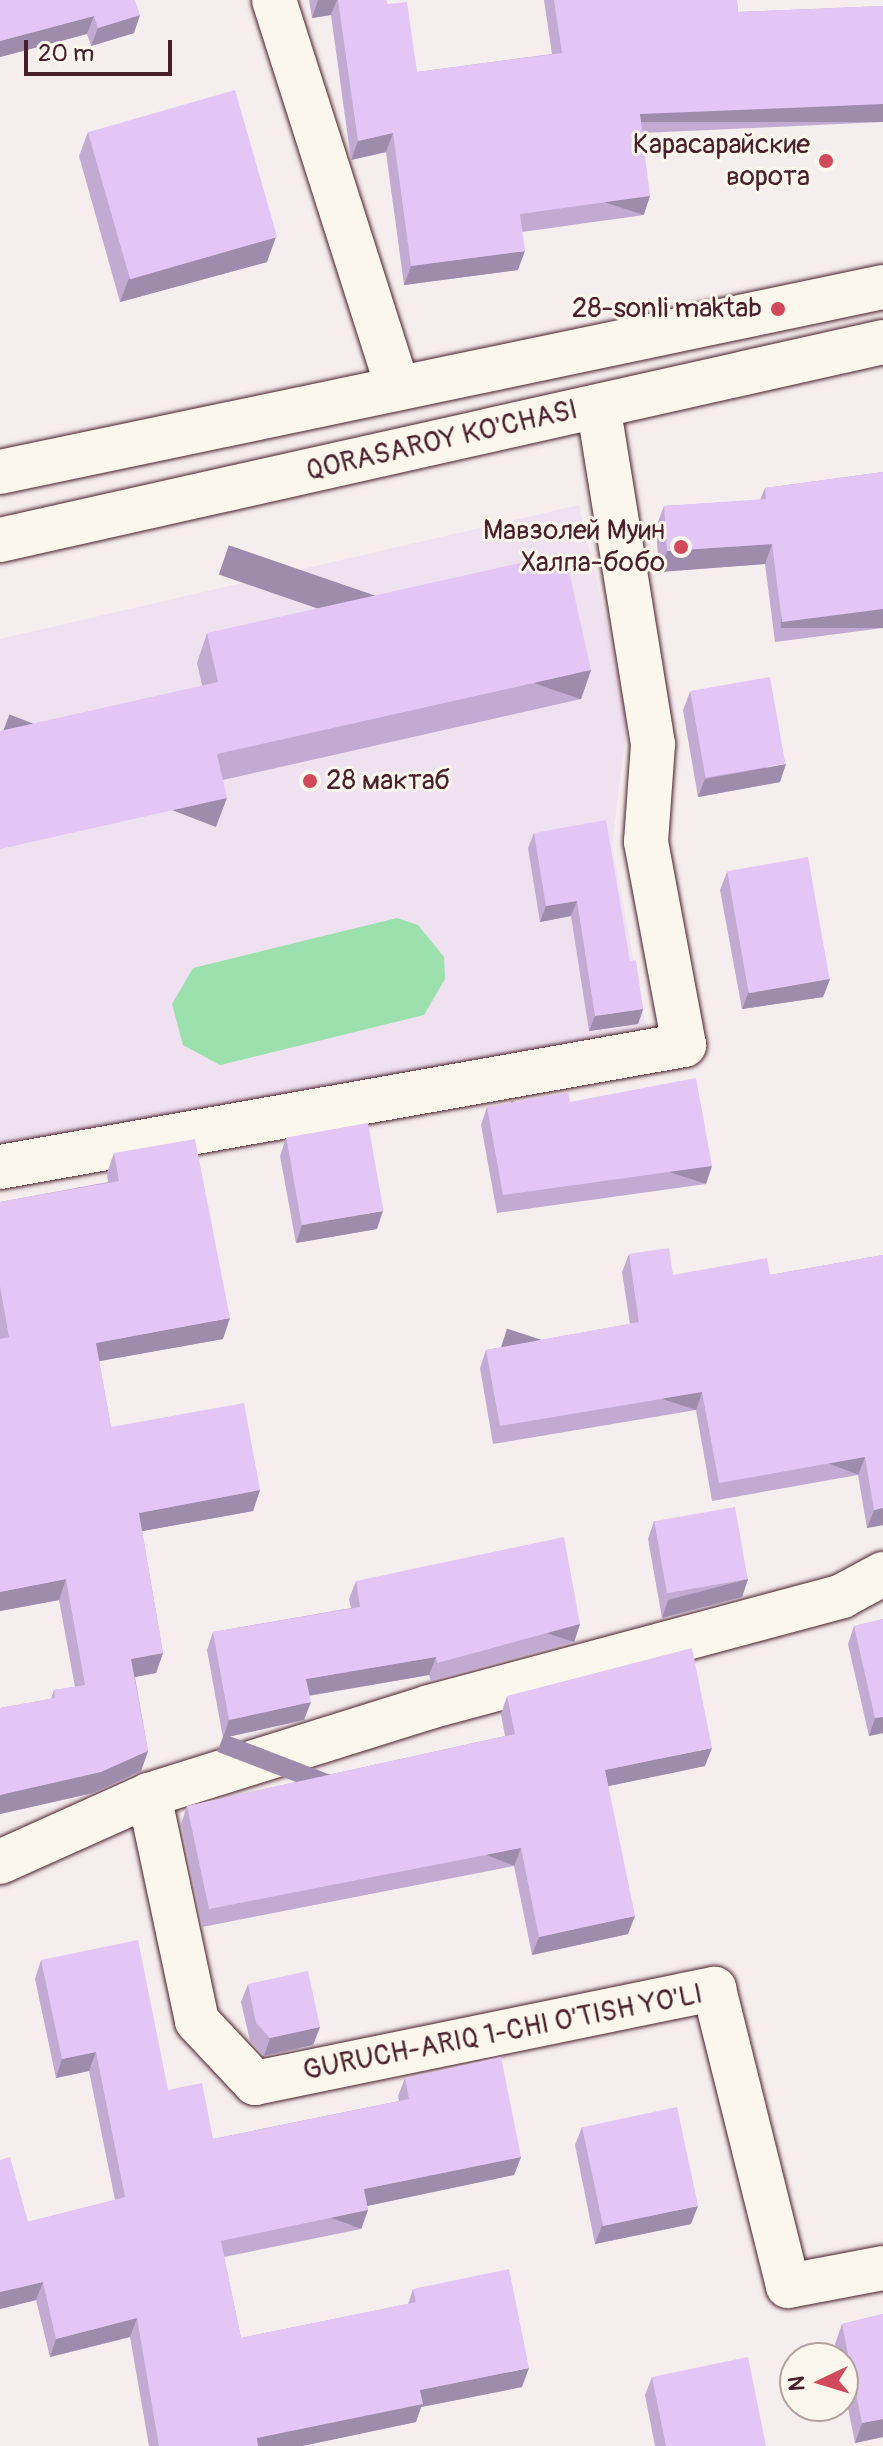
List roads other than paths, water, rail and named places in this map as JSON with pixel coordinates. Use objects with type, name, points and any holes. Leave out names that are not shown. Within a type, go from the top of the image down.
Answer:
[{"type":"street","points":[[274,0],[398,388]]},
{"type":"street","name":"QORASAROY KO'CHASI","points":[[0,472],[883,287]]},
{"type":"street","name":"QORASAROY KO'CHASI","points":[[0,540],[883,342]]},
{"type":"street","points":[[0,1167],[684,1045],[646,842],[653,744],[598,406]]},
{"type":"street","points":[[0,1862],[149,1795],[429,1707],[842,1596],[883,1574]]},
{"type":"street","name":"GURUCH-ARIQ 1-CHI O'TISH YO'LI","points":[[149,1795],[197,2021],[255,2083],[714,1989],[788,2286],[883,2268]]},
{"type":"place","name":"Карасарайские ворота","points":[[826,161]]},
{"type":"place","name":"28-sonli maktab","points":[[778,309]]},
{"type":"place","name":"Мавзолей Муин Халпа-бобо","points":[[681,547]]},
{"type":"place","name":"28 мактаб","points":[[310,781]]}]
